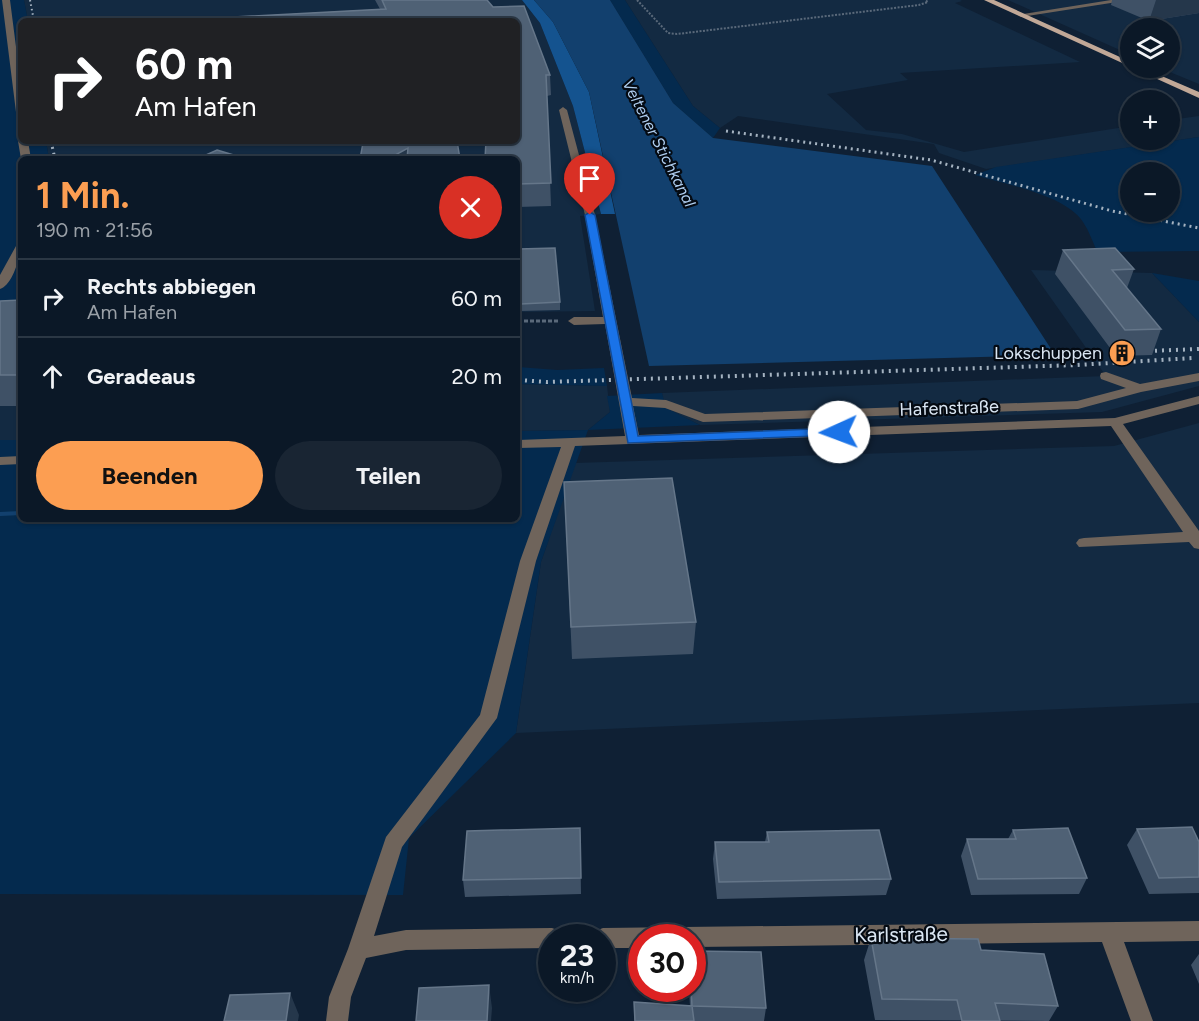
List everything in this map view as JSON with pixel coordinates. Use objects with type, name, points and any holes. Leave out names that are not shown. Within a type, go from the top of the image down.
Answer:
[{"type":"main road","points":[[988,0],[1120,60]]},
{"type":"main road","points":[[1160,78],[1199,95]]},
{"type":"street","points":[[6,0],[18,96]]},
{"type":"street","points":[[1021,15],[1126,0]]},
{"type":"street","points":[[563,110],[590,215],[588,232],[610,320],[633,440]]},
{"type":"street","points":[[0,286],[5,270],[18,250]]},
{"type":"street","points":[[574,321],[610,320]]},
{"type":"street","points":[[1106,376],[1139,388]]},
{"type":"street","points":[[625,399],[672,404],[703,418],[1078,405],[1139,388],[1199,377]]},
{"type":"street","name":"Hafenstraße","points":[[520,444],[1115,422],[1199,400]]},
{"type":"street","points":[[1115,422],[1197,539]]},
{"type":"street","points":[[337,1021],[340,997],[359,949],[393,843],[488,718],[528,561],[569,443]]},
{"type":"street","points":[[0,461],[18,460]]},
{"type":"street","points":[[1084,543],[1197,539]]},
{"type":"street","name":"Karlstraße","points":[[616,938],[1199,931]]},
{"type":"street","points":[[1109,932],[1142,1021]]},
{"type":"street","points":[[359,949],[406,940],[538,938]]},
{"type":"path","points":[[637,0],[668,33],[677,34],[919,5],[928,2],[925,0]]},
{"type":"path","points":[[520,321],[574,321]]},
{"type":"shaded area","points":[[0,0],[24,0],[27,18],[18,18],[18,144],[46,144],[48,156],[18,156],[18,301],[0,325]]},
{"type":"shaded area","points":[[24,0],[522,0],[540,23],[573,106],[601,214],[580,216],[595,311],[520,312],[520,156],[48,156],[46,144],[520,144],[520,18],[27,18]]},
{"type":"shaded area","points":[[522,0],[534,0],[553,22],[589,92],[615,214],[601,214],[573,106],[540,23]]},
{"type":"shaded area","points":[[610,0],[625,0],[693,106],[720,128],[713,138],[673,103]]},
{"type":"shaded area","points":[[625,0],[960,0],[962,1],[955,3],[1080,62],[900,73],[908,80],[827,94],[866,130],[902,134],[964,152],[1120,128],[1120,149],[986,169],[939,153],[934,144],[738,116],[720,128],[693,106]]},
{"type":"shaded area","points":[[1008,0],[1199,0],[1199,84],[1180,76],[1180,18],[1120,18],[1120,50]]},
{"type":"shaded area","points":[[1199,116],[1199,137],[1180,140],[1180,119]]},
{"type":"shaded area","points":[[1199,137],[1199,251],[1097,252],[1083,222],[1063,205],[1034,192],[975,175],[996,167],[1120,149],[1180,150],[1180,140]]},
{"type":"shaded area","points":[[1031,270],[1152,273],[1199,322],[1199,386],[1102,412],[700,425],[665,408],[662,393],[1106,376]]},
{"type":"shaded area","points":[[1152,273],[1199,281],[1199,322]]},
{"type":"shaded area","points":[[18,301],[18,440],[0,440],[0,325]]},
{"type":"shaded area","points":[[520,367],[557,370],[604,368],[607,386],[520,384]]},
{"type":"shaded area","points":[[520,384],[607,386],[610,412],[588,430],[520,431]]},
{"type":"shaded area","points":[[662,393],[666,408],[700,425],[588,430],[610,412],[607,396]]},
{"type":"shaded area","points":[[1199,423],[1199,703],[516,733],[541,562],[575,463],[1114,446]]},
{"type":"shaded area","points":[[588,430],[541,562],[516,733],[409,838],[403,895],[0,894],[0,440],[18,440],[18,522],[520,522],[520,431]]},
{"type":"water","name":"Veltener Stichkanal","points":[[534,0],[610,0],[673,103],[713,138],[932,166],[1055,355],[649,366],[589,92],[553,22]]},
{"type":"building","points":[[382,0],[487,0],[493,7],[524,6],[550,75],[546,75],[551,183],[520,184],[520,156],[485,156],[486,144],[520,144],[520,18],[234,18],[386,9]]},
{"type":"building","points":[[363,144],[458,144],[460,156],[407,156],[408,148],[393,156],[361,156]]},
{"type":"building","points":[[217,150],[237,156],[204,156]]},
{"type":"building","points":[[555,248],[560,302],[521,304],[520,249]]},
{"type":"building","points":[[1115,248],[1134,269],[1112,270],[1161,329],[1125,330],[1063,250]]},
{"type":"building","points":[[18,300],[18,375],[0,375],[0,301]]},
{"type":"building","points":[[672,478],[696,622],[571,627],[564,482]]},
{"type":"building","points":[[1192,827],[1199,842],[1199,877],[1159,878],[1137,829]]},
{"type":"building","points":[[580,828],[581,878],[463,880],[467,831]]},
{"type":"building","points":[[1068,828],[1087,878],[978,879],[967,839],[1016,839],[1013,830]]},
{"type":"building","points":[[879,830],[891,879],[719,882],[715,842],[769,842],[767,832]]},
{"type":"building","points":[[871,938],[978,939],[981,950],[1044,954],[1058,1006],[995,1003],[1000,1021],[962,1021],[957,1000],[882,999]]},
{"type":"building","points":[[706,951],[761,952],[766,1008],[692,1006],[692,1002],[706,1002]]},
{"type":"building","points":[[489,985],[487,1021],[416,1021],[419,988]]},
{"type":"building","points":[[290,993],[286,1021],[224,1021],[230,995]]},
{"type":"building","points":[[634,1002],[692,1006],[694,1021],[635,1021]]},
{"type":"waterway","points":[[0,514],[18,513]]},
{"type":"railway","points":[[30,0],[33,18]]},
{"type":"railway","points":[[726,131],[931,160],[1112,211],[1199,228]]},
{"type":"railway","points":[[52,144],[54,156]]},
{"type":"railway","points":[[1148,351],[1199,349]]},
{"type":"railway","points":[[520,380],[547,382],[1077,365],[1193,358]]},
{"type":"place","name":"Lokschuppen","points":[[1122,353]]},
{"type":"route","points":[[590,215],[633,440],[839,432]]}]
